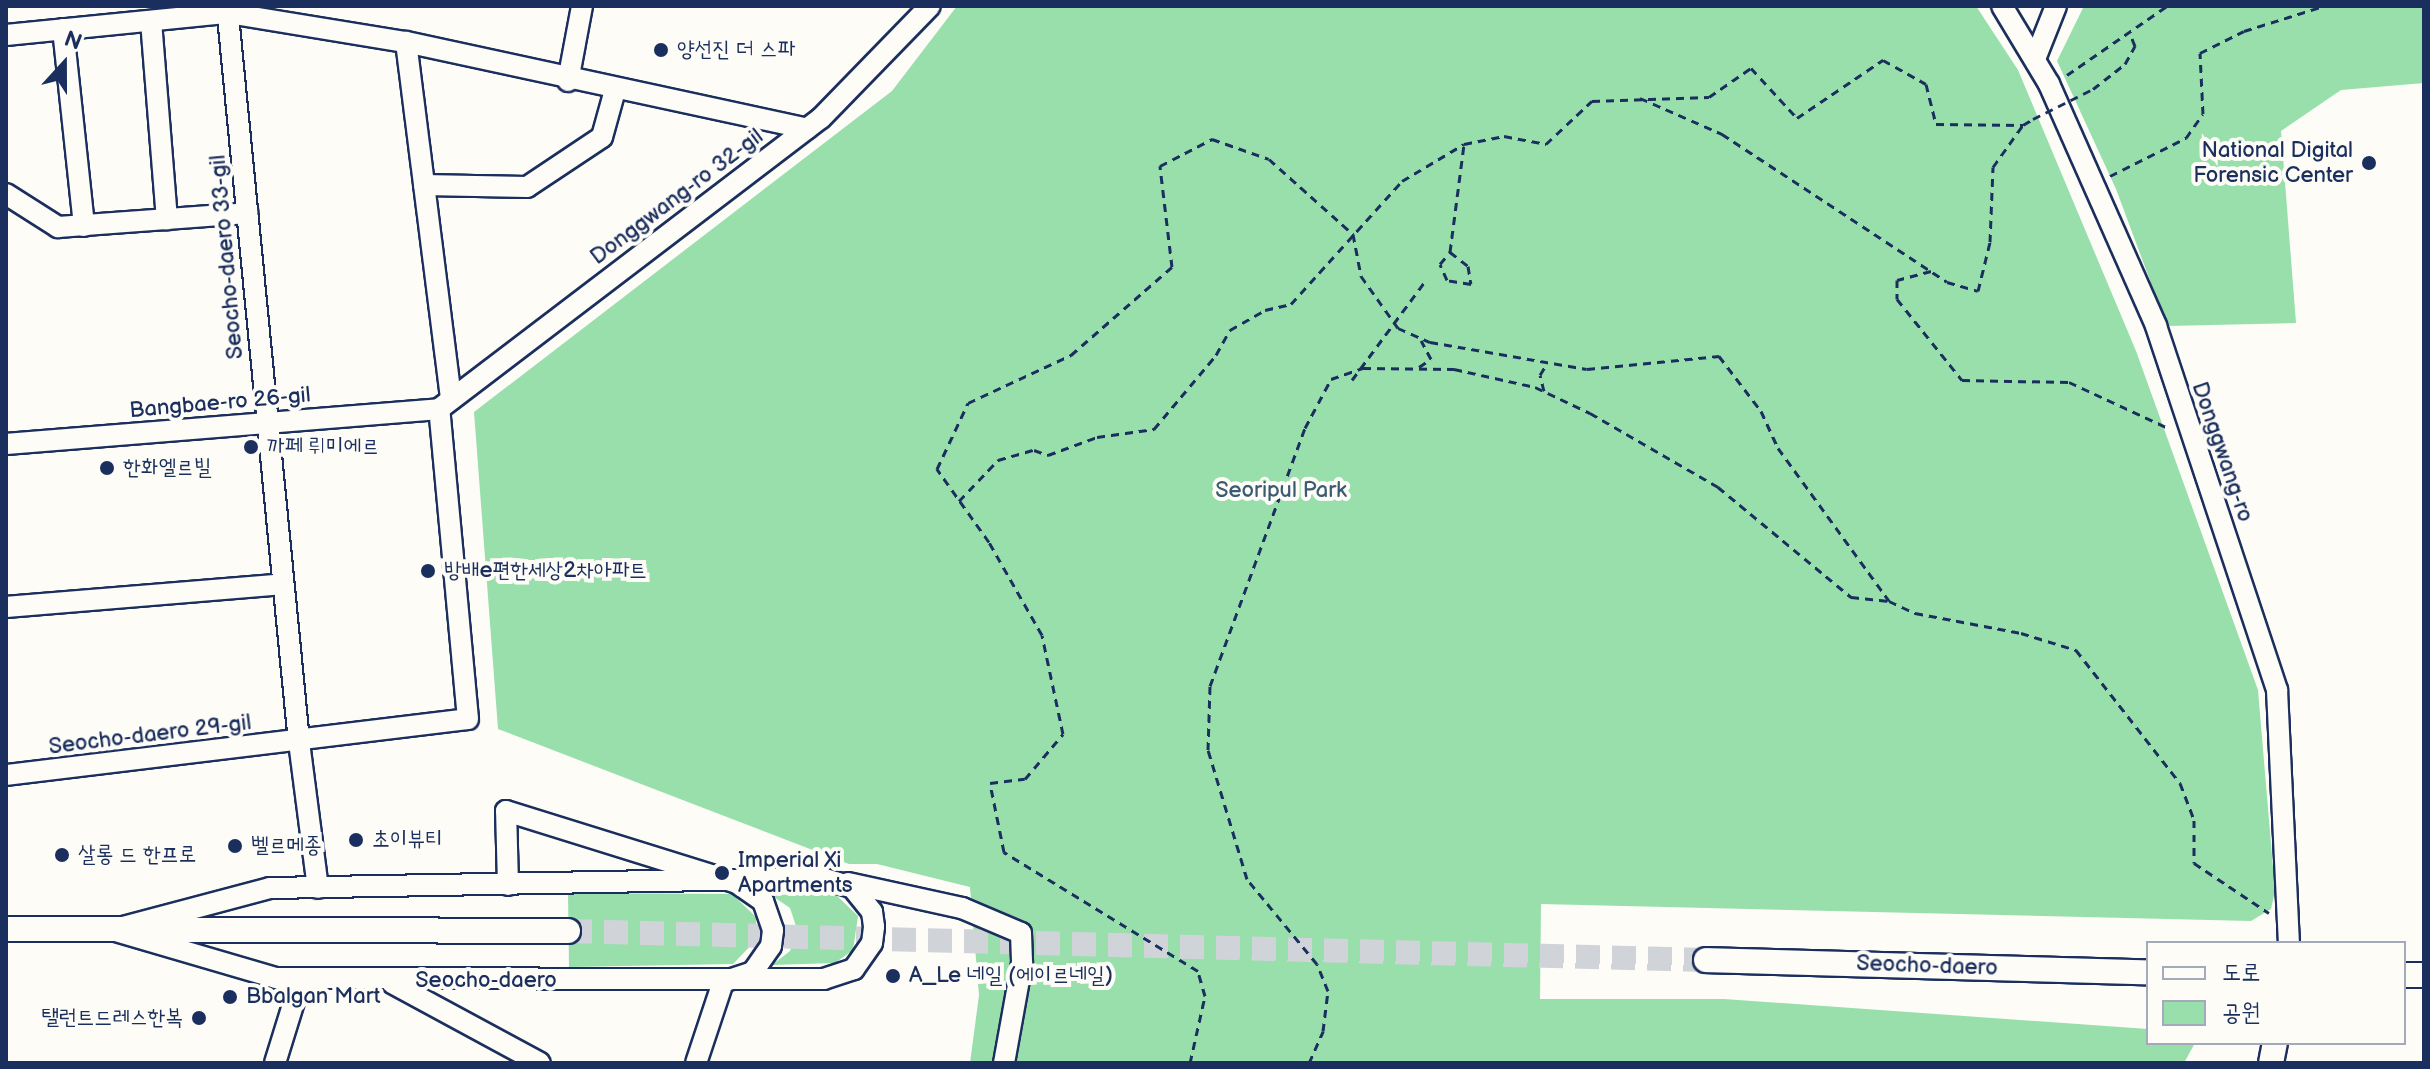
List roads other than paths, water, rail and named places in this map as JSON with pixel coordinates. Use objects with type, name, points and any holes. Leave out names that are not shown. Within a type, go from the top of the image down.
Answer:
[{"type":"main road","name":"Seocho-daero","points":[[6,929],[568,931]]},
{"type":"main road","name":"Seocho-daero","points":[[1706,960],[2146,972]]},
{"type":"street","points":[[568,81],[582,6]]},
{"type":"street","name":"Donggwang-ro 32-gil","points":[[445,404],[807,129],[930,6]]},
{"type":"street","name":"Donggwang-ro","points":[[2002,6],[2049,84],[2156,326],[2277,690],[2289,935]]},
{"type":"street","points":[[2035,59],[2056,6]]},
{"type":"street","points":[[6,35],[228,10],[406,42],[568,81],[807,129]]},
{"type":"street","name":"Seocho-daero 33-gil","points":[[228,10],[299,742],[318,888]]},
{"type":"street","points":[[151,21],[167,219]]},
{"type":"street","points":[[63,29],[84,226]]},
{"type":"street","points":[[299,742],[468,719],[445,404],[424,185],[406,42]]},
{"type":"street","points":[[424,185],[527,187],[602,137],[615,90]]},
{"type":"street","points":[[6,194],[58,227],[247,213]]},
{"type":"street","name":"Bangbae-ro 26-gil","points":[[6,444],[267,423],[445,404]]},
{"type":"street","points":[[6,607],[283,584]]},
{"type":"street","name":"Seocho-daero 29-gil","points":[[6,775],[299,742]]},
{"type":"street","name":"Seocho-daero","points":[[508,885],[506,811],[751,890],[770,915],[773,930],[764,960],[753,972],[723,982]]},
{"type":"street","points":[[838,880],[962,908],[1021,933],[1022,963],[1004,1063]]},
{"type":"street","name":"Seocho-daero","points":[[838,880],[852,887],[872,912],[872,943],[854,969],[824,979],[723,982],[276,978],[112,930],[270,888],[838,880]]},
{"type":"street","points":[[275,1063],[301,979]]},
{"type":"street","points":[[389,981],[540,1063]]},
{"type":"street","points":[[696,1063],[723,982]]},
{"type":"tunnel","points":[[568,931],[1706,960]]},
{"type":"place","name":"양선진 더 스파","points":[[661,50]]},
{"type":"place","name":"National Digital Forensic Center","points":[[2369,163]]},
{"type":"place","name":"까페 뤼미에르","points":[[251,447]]},
{"type":"place","name":"한화엘르빌","points":[[107,468]]},
{"type":"place","name":"방배e편한세상2차아파트","points":[[428,571]]},
{"type":"place","name":"초이뷰티","points":[[356,840]]},
{"type":"place","name":"벨르메종","points":[[235,846]]},
{"type":"place","name":"살롱 드 한프로","points":[[62,855]]},
{"type":"place","name":"Imperial Xi Apartments","points":[[722,873]]},
{"type":"place","name":"A_Le 네일 (에이르네일)","points":[[893,976]]},
{"type":"place","name":"Bbalgan Mart","points":[[230,997]]},
{"type":"place","name":"탤런트드레스한복","points":[[199,1018]]},
{"type":"park label","name":"Seoripul Park","points":[[1281,491]]}]
